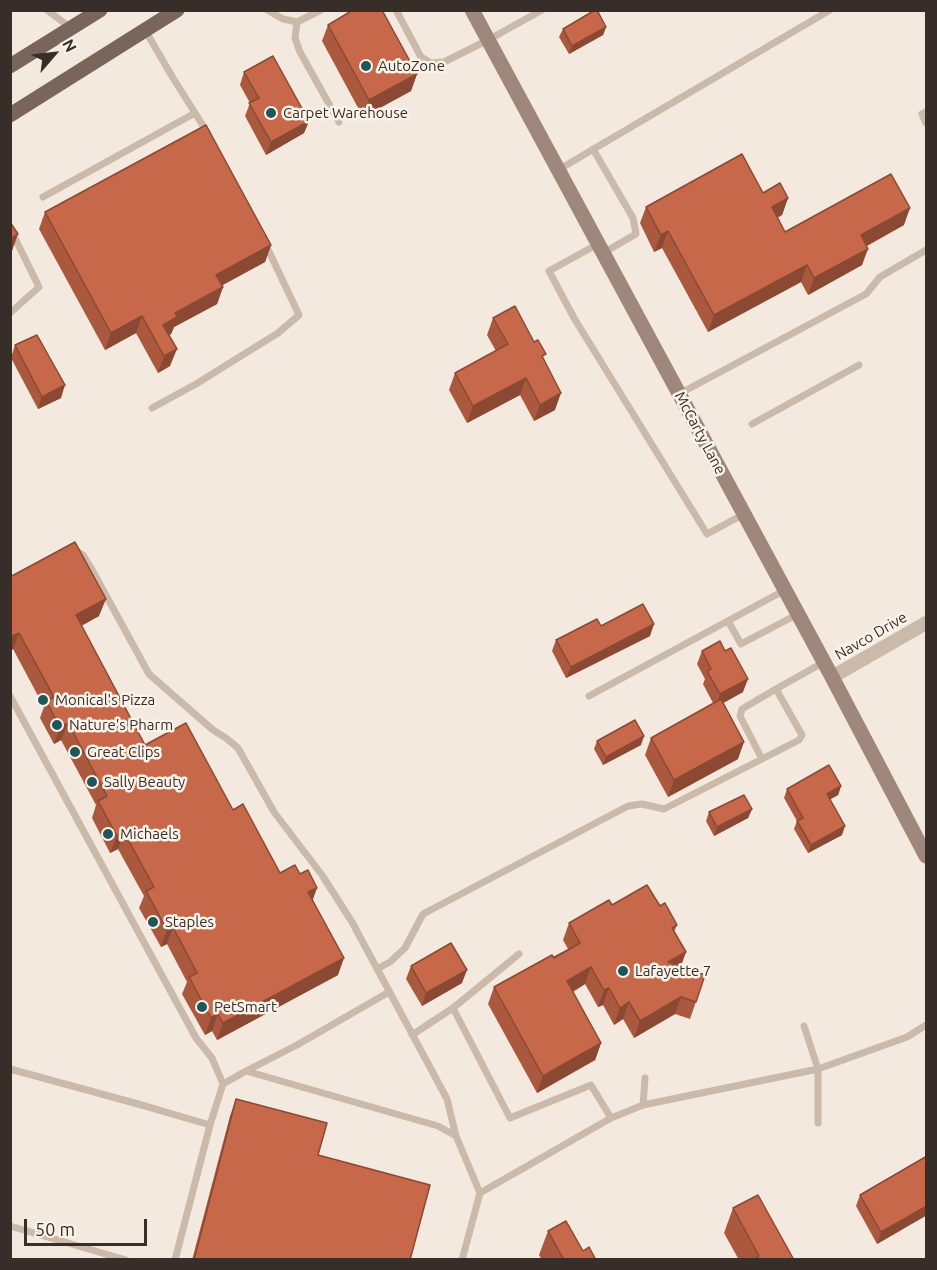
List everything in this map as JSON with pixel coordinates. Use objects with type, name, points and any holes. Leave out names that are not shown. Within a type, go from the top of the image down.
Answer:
[{"type":"main road","points":[[10,66],[100,10]]},
{"type":"main road","points":[[10,115],[177,10]]},
{"type":"main road","name":"McCarty Lane","points":[[472,10],[927,856]]},
{"type":"street","name":"Navco Drive","points":[[832,677],[927,623]]},
{"type":"lane","points":[[47,10],[71,28]]},
{"type":"lane","points":[[267,10],[283,19],[297,22],[321,10]]},
{"type":"lane","points":[[396,10],[421,57],[431,63],[444,62],[542,10]]},
{"type":"lane","points":[[558,170],[830,10]]},
{"type":"lane","points":[[297,22],[295,38],[300,52],[339,122]]},
{"type":"lane","points":[[145,30],[210,136]]},
{"type":"lane","points":[[927,112],[922,114],[927,123]]},
{"type":"lane","points":[[43,197],[195,113]]},
{"type":"lane","points":[[593,149],[633,218],[636,234],[549,271],[574,318],[707,534],[744,514]]},
{"type":"lane","points":[[10,228],[39,287],[10,313]]},
{"type":"lane","points":[[152,408],[196,384],[278,333],[299,315],[259,232]]},
{"type":"lane","points":[[679,394],[866,294],[880,277],[927,250]]},
{"type":"lane","points":[[752,424],[859,365]]},
{"type":"lane","points":[[63,551],[73,550],[83,555],[149,674],[213,730],[238,748],[274,812],[322,875],[352,922],[447,1099],[456,1136],[480,1193],[462,1260]]},
{"type":"lane","points":[[589,696],[785,590]]},
{"type":"lane","points":[[728,621],[741,645],[798,614]]},
{"type":"lane","points":[[762,759],[740,716],[741,709],[824,662]]},
{"type":"lane","points":[[377,969],[390,962],[405,948],[423,914],[628,806],[642,804],[664,810],[799,740],[802,735],[776,689]]},
{"type":"lane","points":[[10,696],[196,1038],[212,1058],[223,1084],[175,1260]]},
{"type":"lane","points":[[412,1035],[453,1008],[519,954]]},
{"type":"lane","points":[[223,1084],[389,992]]},
{"type":"lane","points":[[453,1008],[510,1118],[591,1085],[611,1118]]},
{"type":"lane","points":[[480,1193],[611,1118],[644,1105],[818,1069],[907,1036],[927,1025]]},
{"type":"lane","points":[[804,1026],[818,1069],[818,1124]]},
{"type":"lane","points":[[10,1070],[210,1125]]},
{"type":"lane","points":[[246,1071],[438,1126],[456,1136]]},
{"type":"lane","points":[[644,1105],[645,1078]]},
{"type":"lane","points":[[10,1226],[126,1260]]},
{"type":"building","name":"AutoZone","points":[[353,10],[382,10],[417,74],[369,100],[328,25]]},
{"type":"building","points":[[595,10],[606,27],[572,46],[563,29]]},
{"type":"building","name":"Carpet Warehouse","points":[[273,56],[309,121],[271,142],[249,103],[259,98],[244,72]]},
{"type":"building","points":[[206,125],[271,245],[216,275],[223,287],[175,313],[177,317],[163,325],[177,349],[164,356],[142,316],[111,333],[45,212]]},
{"type":"building","points":[[742,154],[763,193],[780,183],[788,198],[772,207],[785,232],[891,174],[910,208],[861,235],[868,249],[814,278],[807,265],[714,315],[668,231],[661,235],[646,207]]},
{"type":"building","points":[[10,222],[18,234],[10,239]]},
{"type":"building","points":[[515,306],[534,342],[538,340],[546,354],[542,356],[561,393],[540,405],[526,378],[473,406],[455,373],[508,344],[493,318]]},
{"type":"building","points":[[37,335],[65,385],[42,397],[15,345]]},
{"type":"building","points":[[75,542],[106,599],[76,615],[145,745],[186,723],[233,810],[243,804],[280,873],[295,865],[300,874],[308,870],[317,888],[308,892],[344,958],[223,1023],[218,1014],[211,1018],[189,977],[197,973],[173,927],[167,930],[146,891],[154,887],[124,832],[117,836],[98,801],[107,796],[68,723],[60,727],[46,701],[54,697],[19,633],[10,637],[10,577]]},
{"type":"building","points":[[643,604],[654,624],[571,667],[556,640],[597,619],[601,626]]},
{"type":"building","points":[[720,641],[725,651],[731,648],[748,679],[720,694],[707,671],[711,669],[702,651]]},
{"type":"building","points":[[721,699],[744,742],[674,780],[651,738]]},
{"type":"building","points":[[635,720],[644,736],[606,757],[597,741]]},
{"type":"building","points":[[829,765],[841,786],[827,794],[845,826],[811,845],[797,821],[803,818],[787,789]]},
{"type":"building","points":[[744,795],[752,809],[717,827],[709,812]]},
{"type":"building","points":[[647,885],[660,906],[665,903],[677,925],[672,928],[686,952],[668,962],[705,975],[696,1002],[681,997],[640,1021],[629,1002],[620,1008],[609,988],[604,990],[591,967],[567,981],[601,1043],[543,1076],[494,987],[552,955],[554,958],[580,943],[569,923],[609,900],[612,905]]},
{"type":"building","points":[[451,943],[467,970],[426,993],[411,966]]},
{"type":"building","points":[[236,1099],[327,1123],[318,1155],[430,1185],[410,1260],[194,1260]]},
{"type":"building","points":[[927,1156],[927,1206],[881,1232],[860,1195]]},
{"type":"building","points":[[758,1195],[794,1260],[753,1260],[759,1256],[733,1208]]},
{"type":"building","points":[[566,1221],[583,1251],[589,1247],[596,1260],[564,1260],[548,1231]]},
{"type":"place","name":"AutoZone","points":[[366,66]]},
{"type":"place","name":"Carpet Warehouse","points":[[271,113]]},
{"type":"place","name":"Monical's Pizza","points":[[43,700]]},
{"type":"place","name":"Nature's Pharm","points":[[57,725]]},
{"type":"place","name":"Great Clips","points":[[75,752]]},
{"type":"place","name":"Sally Beauty","points":[[92,782]]},
{"type":"place","name":"Michaels","points":[[108,834]]},
{"type":"place","name":"Staples","points":[[153,922]]},
{"type":"place","name":"Lafayette 7","points":[[623,971]]},
{"type":"place","name":"PetSmart","points":[[202,1007]]}]
